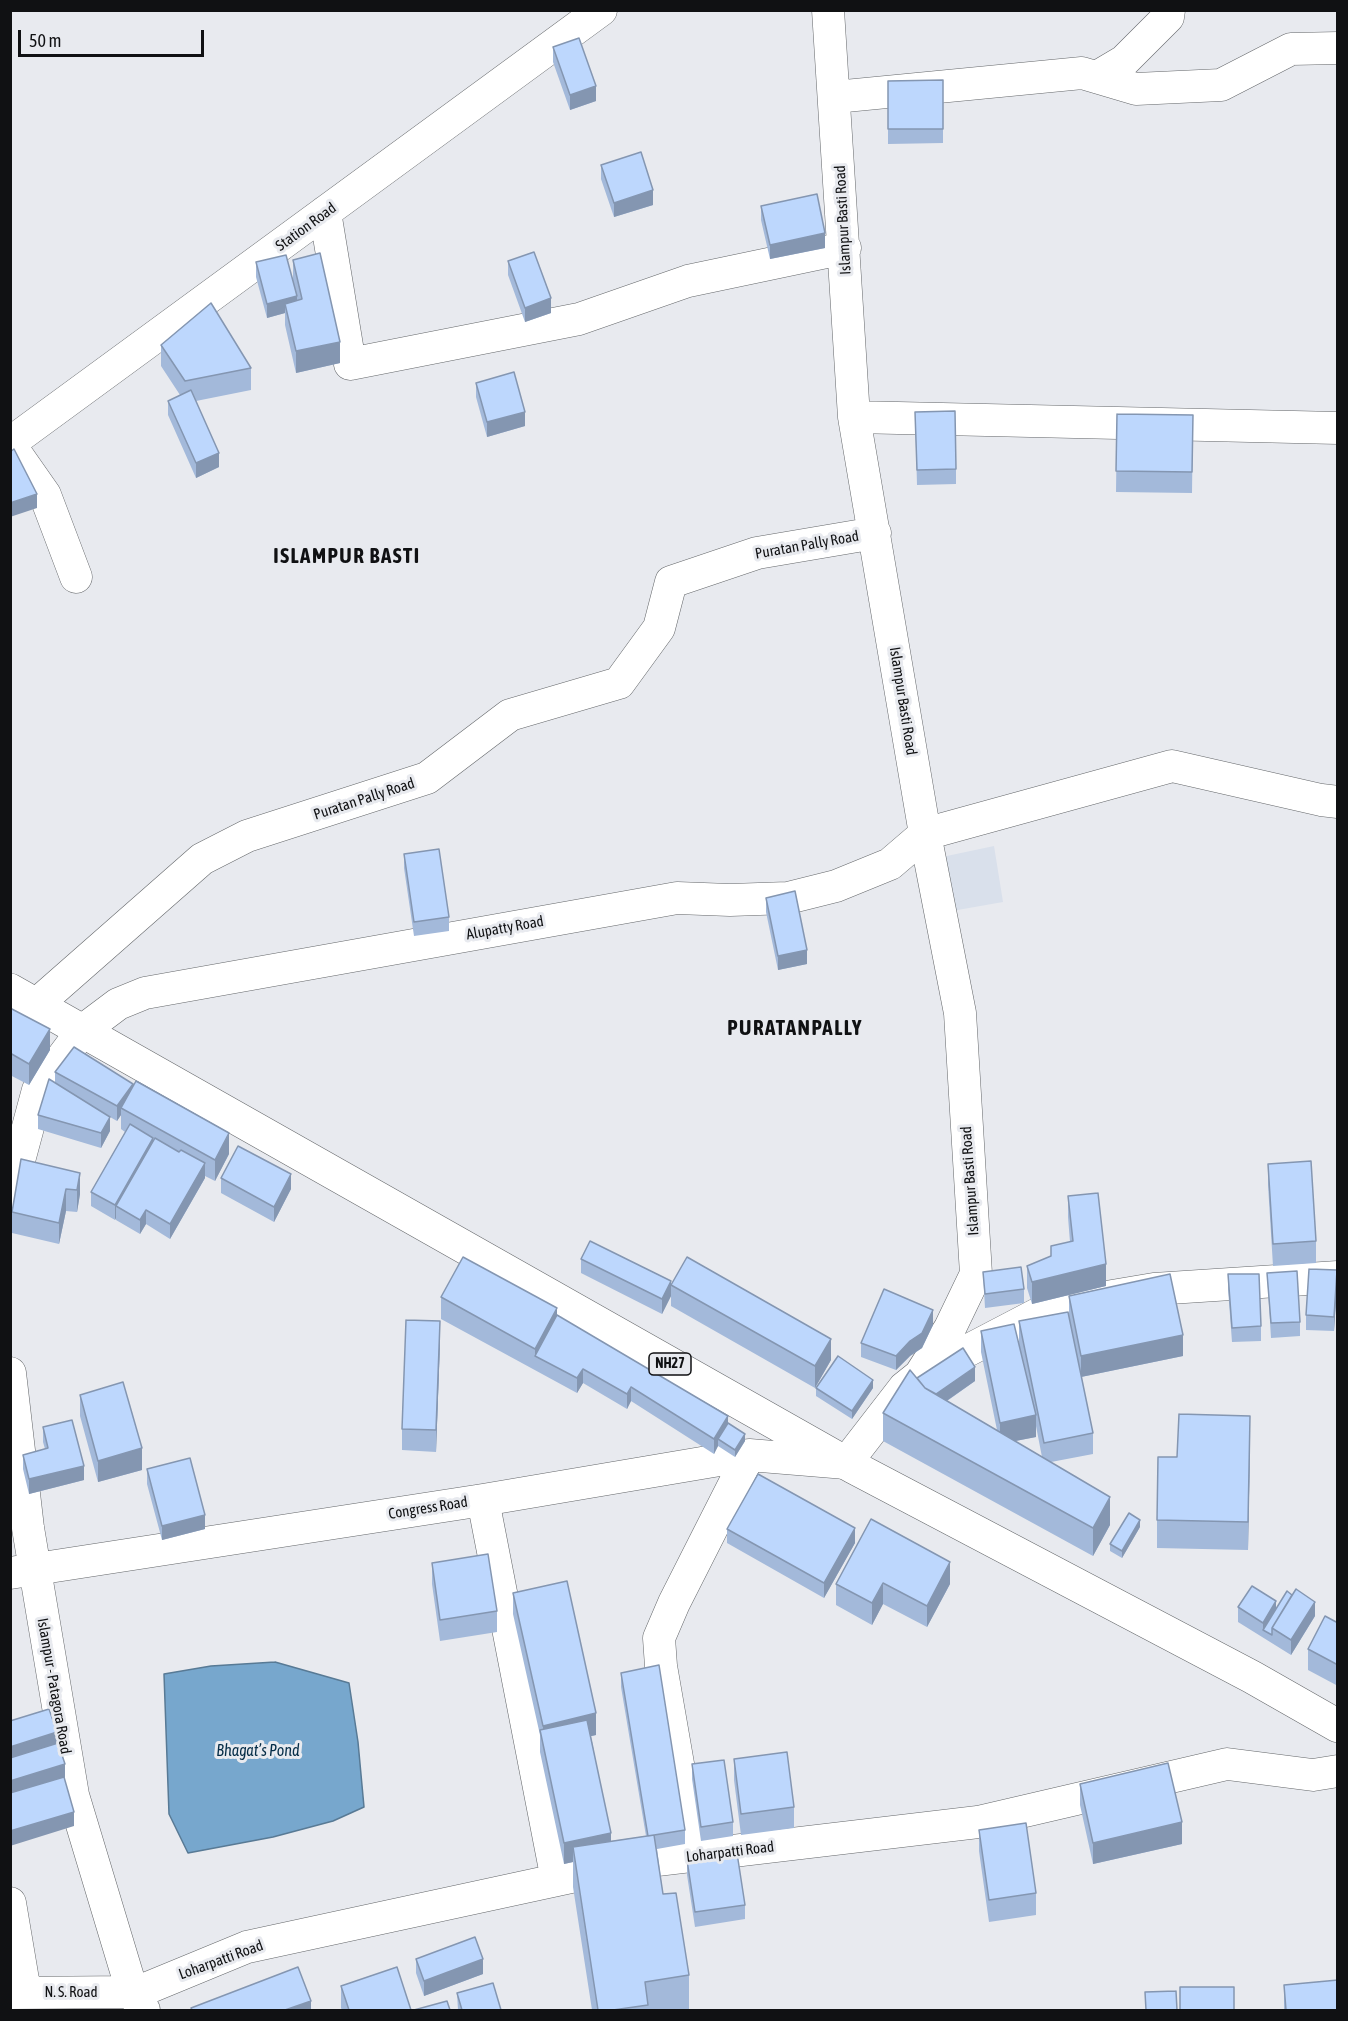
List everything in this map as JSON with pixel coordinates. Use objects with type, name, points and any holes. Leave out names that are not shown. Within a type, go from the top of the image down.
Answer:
[{"type":"main road","name":"NH27","points":[[24,997],[846,1463],[1252,1677],[1338,1726]]},
{"type":"street","name":"Station Road","points":[[10,444],[601,10]]},
{"type":"street","name":"Islampur Basti Road","points":[[828,10],[854,417],[925,834],[960,1013],[976,1274],[950,1328],[919,1376]]},
{"type":"street","points":[[1097,77],[1124,61],[1168,17],[1168,10]]},
{"type":"street","points":[[835,97],[1082,73],[1136,89],[1221,85],[1291,49],[1338,48]]},
{"type":"street","points":[[325,212],[350,364],[579,319],[688,280],[844,248]]},
{"type":"street","points":[[854,417],[1338,428]]},
{"type":"street","points":[[10,444],[45,495],[76,578]]},
{"type":"street","name":"Puratan Pally Road","points":[[24,997],[202,859],[248,836],[428,778],[510,716],[619,683],[658,628],[671,582],[757,553],[875,533]]},
{"type":"street","points":[[925,834],[1173,766],[1320,800],[1338,802]]},
{"type":"street","name":"Alupatty Road","points":[[82,1031],[118,1004],[145,993],[677,898],[730,900],[788,898],[836,886],[890,864],[925,834]]},
{"type":"street","points":[[10,1194],[38,1090],[82,1031]]},
{"type":"street","points":[[846,1463],[904,1388],[919,1376],[1053,1306],[1154,1289],[1338,1277]]},
{"type":"street","name":"Islampur - Patagora Road","points":[[11,1380],[28,1528],[22,1571],[73,1795],[136,1999]]},
{"type":"street","points":[[694,1856],[661,1666],[659,1638],[674,1603],[749,1455]]},
{"type":"street","name":"Congress Road","points":[[22,1571],[483,1500],[749,1455],[846,1463]]},
{"type":"street","points":[[483,1500],[557,1880]]},
{"type":"street","name":"Loharpatti Road","points":[[136,1999],[247,1947],[640,1862],[978,1822],[1227,1764],[1313,1775],[1338,1771]]},
{"type":"street","points":[[10,1903],[18,1992]]},
{"type":"street","name":"N. S. Road","points":[[18,1992],[136,1999]]},
{"type":"shaded area","points":[[994,846],[1003,902],[952,911],[942,857]]},
{"type":"water","name":"Bhagat’s Pond","points":[[275,1662],[349,1683],[358,1742],[364,1807],[333,1821],[273,1837],[188,1853],[169,1814],[164,1674],[211,1666]]},
{"type":"building","points":[[579,38],[596,86],[570,95],[553,47]]},
{"type":"building","points":[[943,80],[943,129],[888,129],[888,81]]},
{"type":"building","points":[[641,152],[653,190],[614,203],[601,165]]},
{"type":"building","points":[[817,194],[825,233],[770,245],[761,206]]},
{"type":"building","points":[[534,252],[551,298],[525,308],[508,261]]},
{"type":"building","points":[[320,253],[340,342],[296,351],[285,304],[302,299],[293,260]]},
{"type":"building","points":[[286,255],[297,296],[267,304],[256,262]]},
{"type":"building","points":[[211,303],[251,368],[185,381],[161,345]]},
{"type":"building","points":[[514,372],[525,412],[487,422],[476,383]]},
{"type":"building","points":[[191,390],[219,453],[196,463],[168,401]]},
{"type":"building","points":[[955,411],[956,469],[917,470],[915,412]]},
{"type":"building","points":[[1117,414],[1193,415],[1192,472],[1116,471]]},
{"type":"building","points":[[14,449],[37,494],[10,503],[10,452]]},
{"type":"building","points":[[439,849],[449,917],[414,922],[404,854]]},
{"type":"building","points":[[795,891],[807,950],[778,956],[766,898]]},
{"type":"building","points":[[10,1008],[50,1029],[29,1064],[10,1053]]},
{"type":"building","points":[[74,1047],[133,1084],[117,1106],[55,1072]]},
{"type":"building","points":[[49,1079],[110,1117],[101,1133],[38,1115]]},
{"type":"building","points":[[136,1081],[229,1133],[215,1160],[121,1108]]},
{"type":"building","points":[[130,1124],[153,1138],[115,1205],[91,1192]]},
{"type":"building","points":[[155,1138],[205,1163],[170,1224],[146,1210],[140,1220],[116,1206]]},
{"type":"building","points":[[238,1146],[291,1174],[274,1207],[221,1178]]},
{"type":"building","points":[[21,1159],[80,1173],[77,1190],[66,1189],[59,1223],[12,1212]]},
{"type":"building","points":[[1311,1161],[1316,1241],[1273,1244],[1268,1164]]},
{"type":"building","points":[[1098,1193],[1106,1264],[1032,1282],[1027,1266],[1051,1256],[1051,1246],[1073,1241],[1068,1196]]},
{"type":"building","points":[[590,1241],[671,1281],[662,1299],[581,1259]]},
{"type":"building","points":[[463,1257],[557,1308],[535,1349],[441,1297]]},
{"type":"building","points":[[687,1257],[831,1339],[815,1366],[671,1285]]},
{"type":"building","points":[[1021,1267],[1024,1289],[985,1294],[983,1272]]},
{"type":"building","points":[[1309,1269],[1337,1270],[1334,1317],[1306,1315]]},
{"type":"building","points":[[1297,1271],[1300,1322],[1271,1323],[1267,1273]]},
{"type":"building","points":[[1170,1274],[1183,1335],[1081,1356],[1069,1296]]},
{"type":"building","points":[[1228,1274],[1259,1274],[1261,1326],[1232,1328]]},
{"type":"building","points":[[884,1289],[933,1310],[922,1333],[910,1341],[896,1356],[861,1343]]},
{"type":"building","points":[[1068,1312],[1093,1433],[1044,1443],[1019,1321]]},
{"type":"building","points":[[557,1315],[728,1416],[714,1439],[631,1387],[627,1394],[583,1369],[577,1378],[535,1356]]},
{"type":"building","points":[[406,1320],[440,1321],[436,1430],[402,1429]]},
{"type":"building","points":[[1014,1324],[1036,1415],[1000,1423],[981,1331]]},
{"type":"building","points":[[963,1348],[975,1367],[936,1394],[925,1388],[917,1378]]},
{"type":"building","points":[[838,1356],[873,1380],[852,1411],[816,1388]]},
{"type":"building","points":[[910,1370],[925,1388],[1110,1497],[1093,1528],[883,1413]]},
{"type":"building","points":[[123,1382],[142,1448],[98,1461],[80,1395]]},
{"type":"building","points":[[1179,1414],[1250,1416],[1248,1522],[1157,1520],[1158,1457],[1177,1457]]},
{"type":"building","points":[[72,1420],[84,1466],[29,1479],[23,1455],[48,1448],[43,1427]]},
{"type":"building","points":[[728,1423],[745,1434],[735,1450],[718,1439]]},
{"type":"building","points":[[190,1458],[205,1515],[162,1526],[147,1469]]},
{"type":"building","points":[[758,1474],[855,1528],[824,1583],[727,1529]]},
{"type":"building","points":[[1129,1513],[1140,1520],[1122,1551],[1110,1544]]},
{"type":"building","points":[[871,1519],[950,1562],[927,1606],[883,1583],[872,1603],[836,1584]]},
{"type":"building","points":[[488,1554],[497,1611],[440,1620],[432,1563]]},
{"type":"building","points":[[567,1581],[596,1713],[543,1726],[513,1593]]},
{"type":"building","points":[[1252,1586],[1276,1601],[1263,1623],[1238,1607]]},
{"type":"building","points":[[1296,1589],[1315,1602],[1291,1640],[1272,1628]]},
{"type":"building","points":[[1287,1591],[1292,1595],[1272,1628],[1272,1635],[1263,1630]]},
{"type":"building","points":[[1325,1616],[1338,1623],[1338,1665],[1308,1649]]},
{"type":"building","points":[[659,1665],[685,1830],[648,1836],[621,1673]]},
{"type":"building","points":[[49,1709],[57,1732],[10,1747],[10,1721]]},
{"type":"building","points":[[587,1720],[611,1833],[564,1843],[540,1730]]},
{"type":"building","points":[[58,1743],[65,1764],[10,1781],[10,1758]]},
{"type":"building","points":[[787,1752],[794,1807],[741,1814],[734,1759]]},
{"type":"building","points":[[724,1760],[733,1822],[701,1827],[692,1764]]},
{"type":"building","points":[[1168,1763],[1182,1822],[1093,1843],[1080,1784]]},
{"type":"building","points":[[64,1777],[74,1812],[10,1831],[10,1793]]},
{"type":"building","points":[[1026,1823],[1036,1893],[989,1900],[979,1830]]},
{"type":"building","points":[[654,1835],[663,1894],[676,1893],[689,1975],[645,1982],[648,2005],[598,2010],[573,1847]]},
{"type":"building","points":[[737,1853],[745,1905],[695,1912],[687,1860]]},
{"type":"building","points":[[475,1937],[483,1959],[424,1981],[416,1959]]},
{"type":"building","points":[[298,1967],[311,2001],[285,2010],[192,2010],[191,2008]]},
{"type":"building","points":[[397,1967],[411,2010],[349,2010],[341,1986]]},
{"type":"building","points":[[1338,1980],[1338,2010],[1286,2010],[1284,1985]]},
{"type":"building","points":[[493,1983],[501,2010],[462,2010],[457,1993]]},
{"type":"building","points":[[1180,1987],[1234,1987],[1234,2010],[1180,2010]]},
{"type":"building","points":[[1176,1991],[1177,2010],[1146,2010],[1145,1992]]},
{"type":"building","points":[[447,2001],[450,2010],[414,2010]]},
{"type":"district","name":"ISLAMPUR BASTI","points":[[347,556]]},
{"type":"district","name":"PURATANPALLY","points":[[795,1028]]}]
